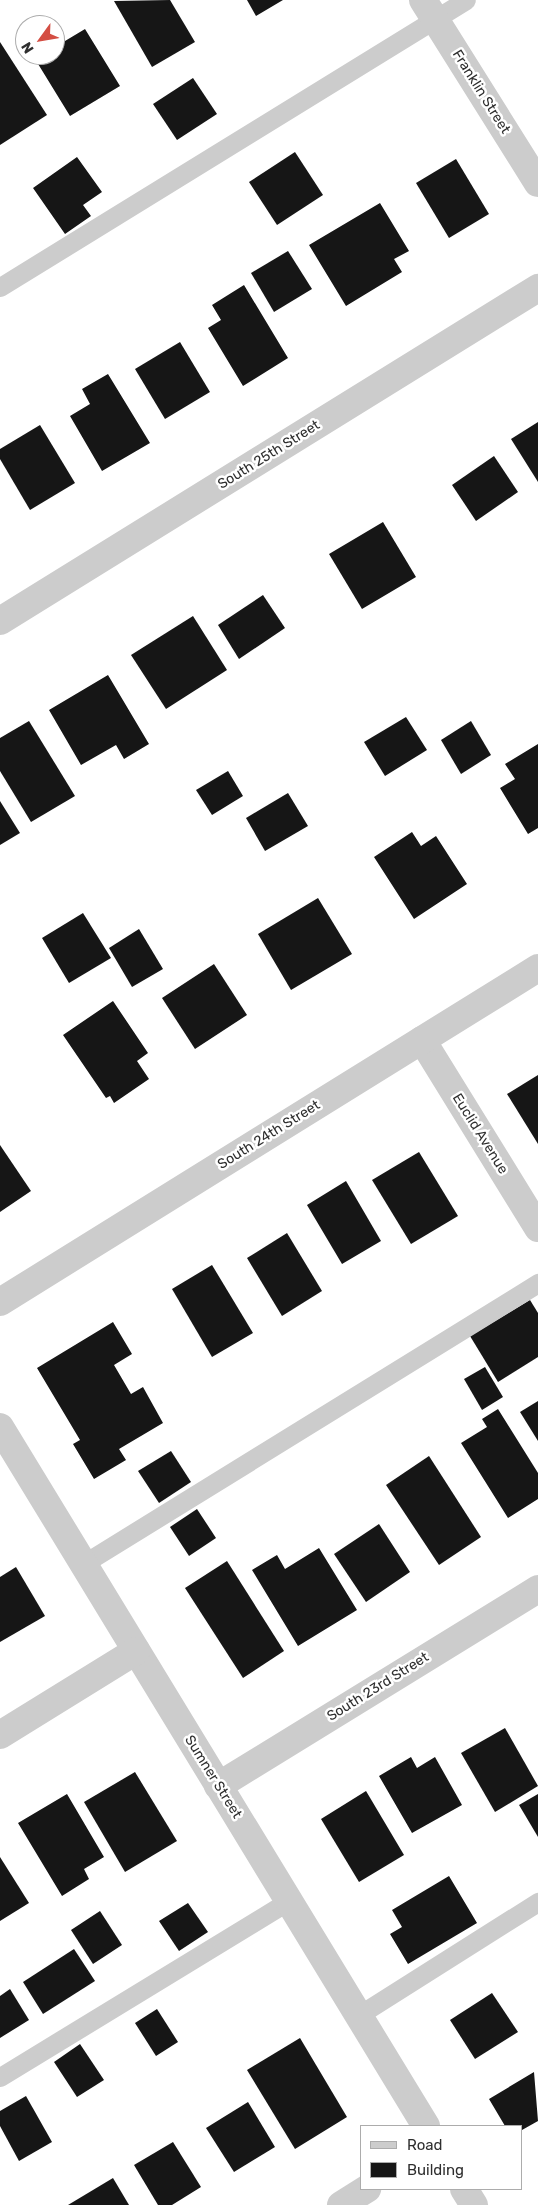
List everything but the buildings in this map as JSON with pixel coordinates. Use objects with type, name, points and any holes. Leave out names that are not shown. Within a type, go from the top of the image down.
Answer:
[{"type":"street","name":"Franklin Street","points":[[429,10],[538,183]]},
{"type":"street","name":"South 25th Street","points":[[0,621],[538,288]]},
{"type":"street","name":"South 24th Street","points":[[0,1302],[538,968]]},
{"type":"street","name":"Euclid Avenue","points":[[422,1040],[538,1228]]},
{"type":"street","name":"Sumner Street","points":[[0,1427],[425,2125]]},
{"type":"street","name":"South 23rd Street","points":[[218,1786],[538,1588]]},
{"type":"street","points":[[0,1735],[136,1652]]},
{"type":"street","points":[[340,2205],[365,2190]]},
{"type":"street","points":[[465,2190],[474,2205]]},
{"type":"lane","points":[[0,288],[429,10],[466,0]]},
{"type":"lane","points":[[83,1564],[538,1283]]},
{"type":"lane","points":[[0,2077],[290,1900]]},
{"type":"lane","points":[[358,2015],[538,1902]]}]
